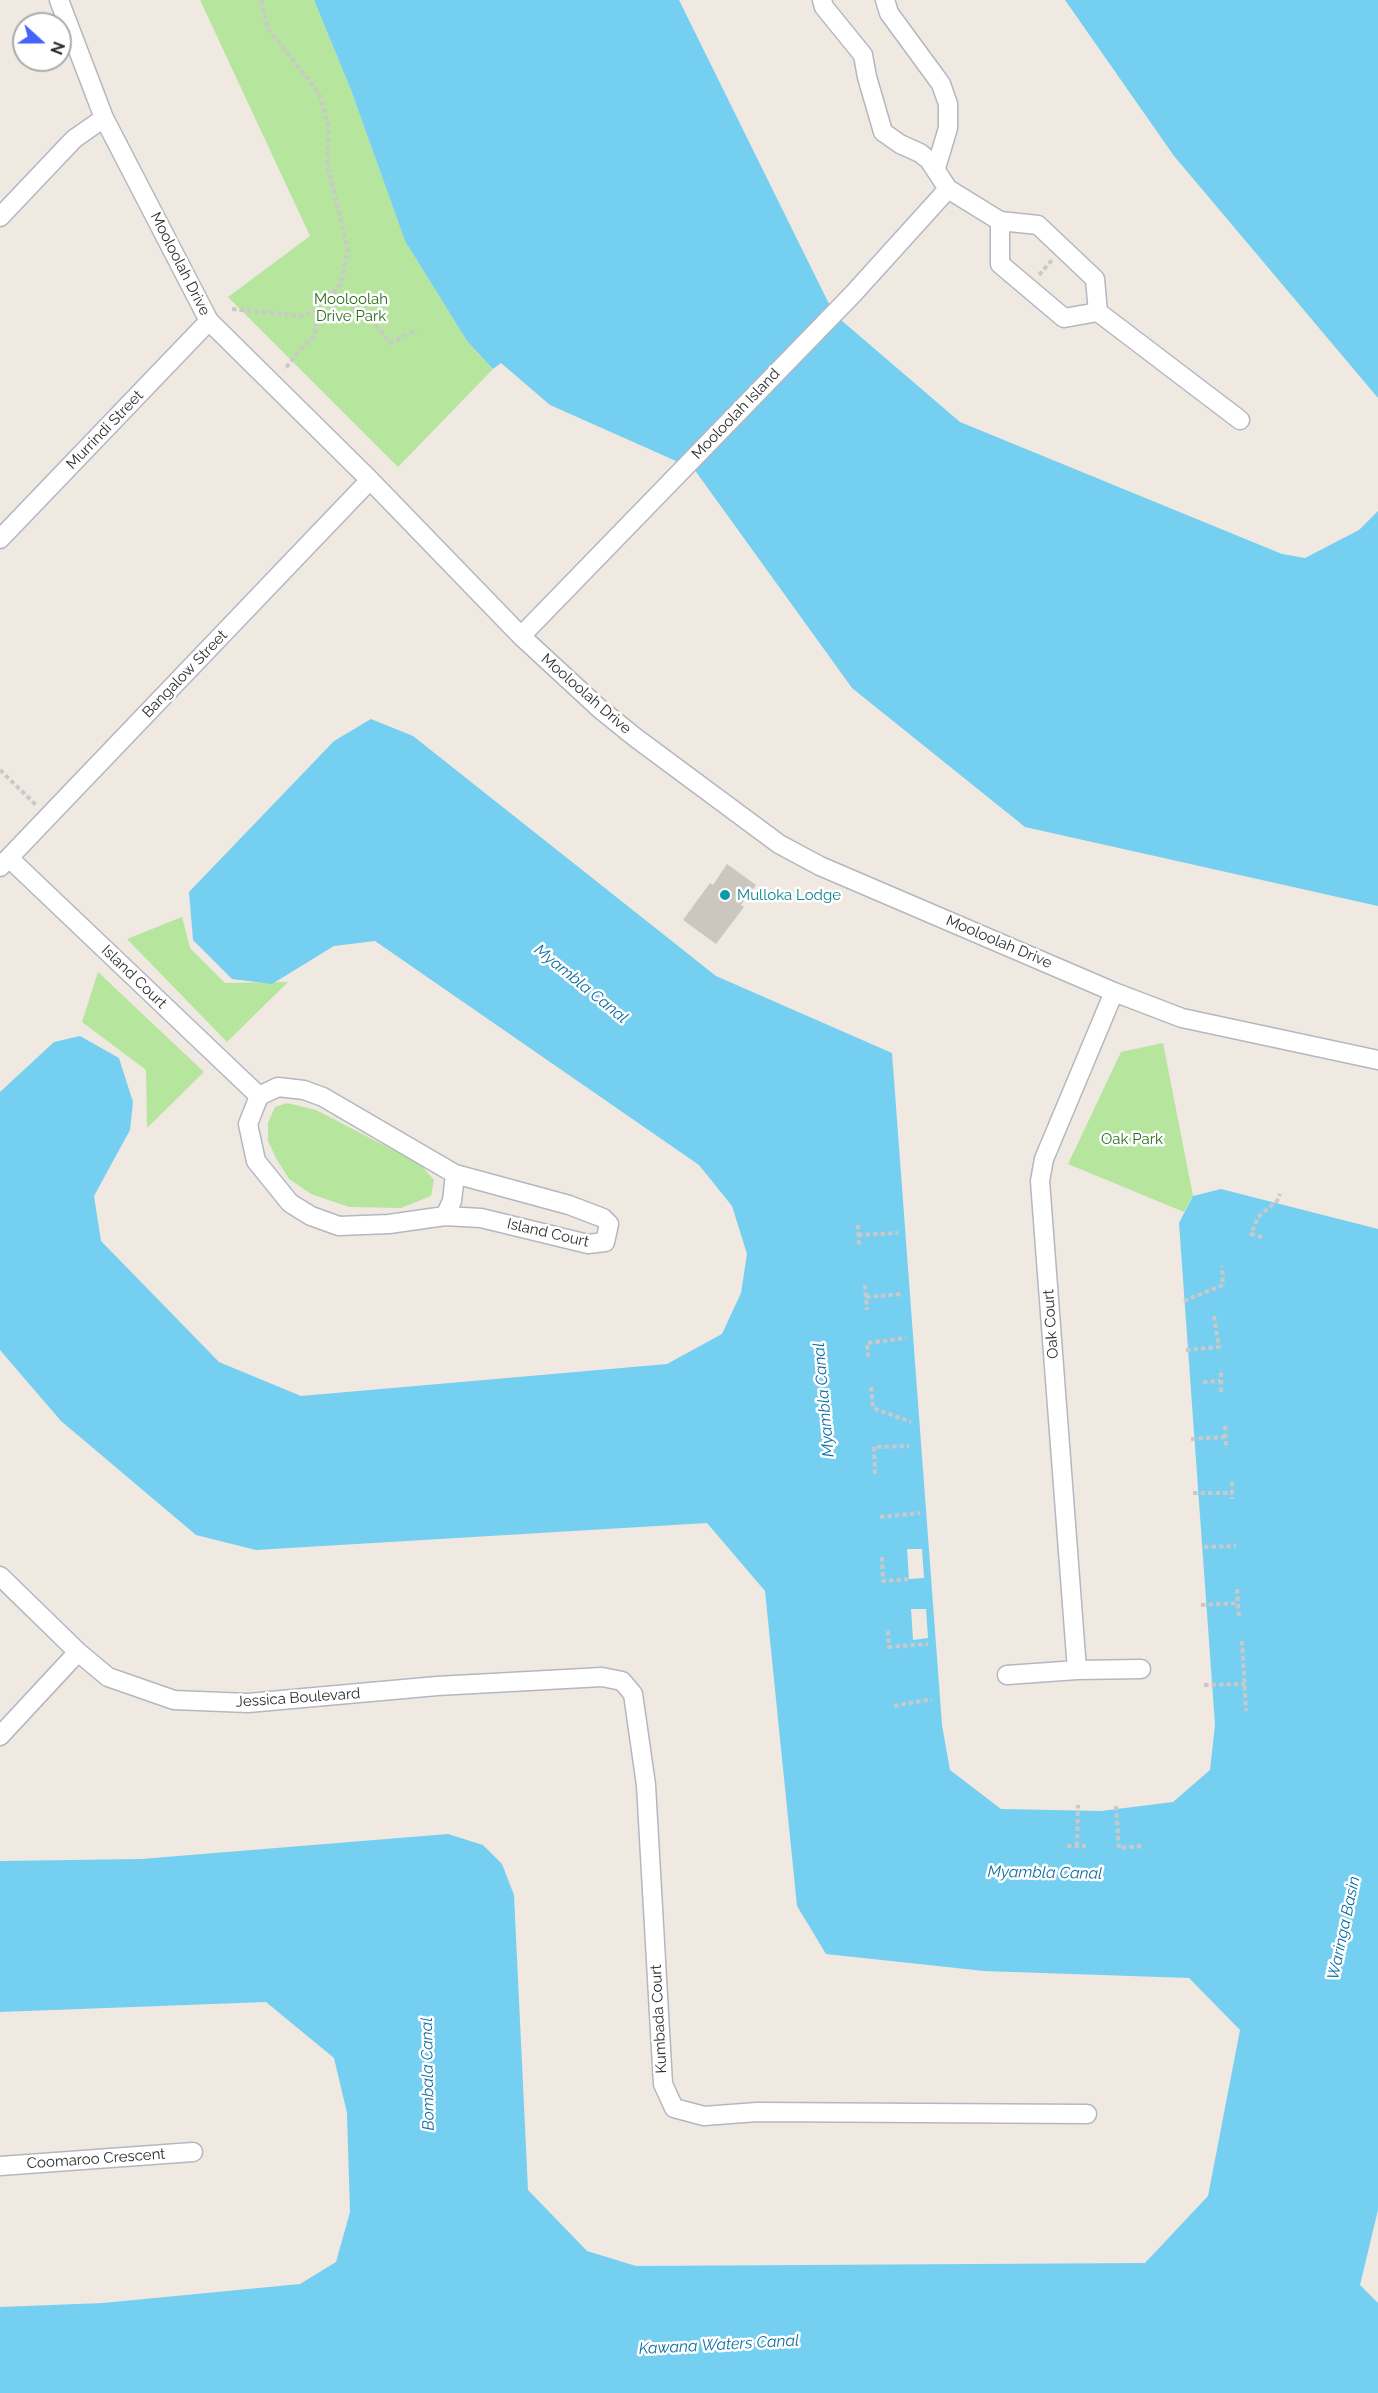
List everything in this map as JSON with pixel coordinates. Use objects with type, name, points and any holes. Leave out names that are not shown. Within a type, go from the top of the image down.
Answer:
[{"type":"street","name":"Mooloolah Drive","points":[[59,0],[104,118],[209,321],[370,480],[521,636],[600,709],[779,844],[820,866],[1114,992],[1182,1018],[1378,1060]]},
{"type":"street","points":[[822,0],[824,7],[864,55],[867,77],[883,132],[900,144],[920,153],[936,168],[948,189],[1000,221],[1038,225],[1095,279],[1098,312]]},
{"type":"street","points":[[885,0],[889,13],[941,84],[948,104],[948,128],[936,168]]},
{"type":"street","points":[[0,217],[74,140],[104,118]]},
{"type":"street","name":"Mooloolah Island","points":[[521,636],[853,294],[948,189]]},
{"type":"street","points":[[1000,221],[1000,264],[1064,318],[1098,312],[1240,420]]},
{"type":"street","name":"Murrindi Street","points":[[0,539],[209,321]]},
{"type":"street","name":"Bangalow Street","points":[[5,862],[370,480]]},
{"type":"street","name":"Island Court","points":[[5,862],[259,1096]]},
{"type":"street","name":"Oak Court","points":[[1077,1670],[1040,1181],[1044,1159],[1114,992]]},
{"type":"street","name":"Island Court","points":[[278,1087],[304,1090],[323,1097],[455,1174],[570,1205],[603,1218],[609,1224],[604,1242],[588,1244],[481,1218],[445,1216],[389,1224],[339,1226],[310,1216],[290,1203],[256,1161],[248,1124],[259,1096],[278,1087]]},
{"type":"street","points":[[445,1216],[452,1201],[455,1174]]},
{"type":"street","name":"Jessica Boulevard","points":[[0,1576],[78,1652],[108,1677],[174,1700],[248,1704],[437,1686],[602,1677],[622,1681],[633,1694]]},
{"type":"street","points":[[0,1736],[78,1652]]},
{"type":"street","points":[[1008,1675],[1077,1670],[1141,1669]]},
{"type":"street","name":"Kumbada Court","points":[[633,1694],[646,1785],[663,2084],[674,2108],[704,2116],[757,2112],[1087,2114]]},
{"type":"street","name":"Coomaroo Crescent","points":[[0,2166],[193,2152]]},
{"type":"path","points":[[261,0],[268,29],[319,93],[329,128],[327,163],[348,250],[340,283],[320,310],[314,337],[287,366],[274,386]]},
{"type":"path","points":[[1028,287],[1063,249]]},
{"type":"path","points":[[333,295],[369,317],[390,343],[417,330]]},
{"type":"path","points":[[231,309],[301,315],[320,310]]},
{"type":"path","points":[[0,770],[49,816]]},
{"type":"path","points":[[1262,1237],[1251,1234],[1258,1217],[1277,1201],[1280,1194]]},
{"type":"path","points":[[858,1225],[859,1246]]},
{"type":"path","points":[[858,1235],[898,1233]]},
{"type":"path","points":[[1184,1301],[1222,1285],[1221,1266]]},
{"type":"path","points":[[865,1285],[867,1310]]},
{"type":"path","points":[[866,1298],[903,1294]]},
{"type":"path","points":[[1186,1350],[1219,1347],[1214,1316]]},
{"type":"path","points":[[868,1357],[867,1342],[906,1338]]},
{"type":"path","points":[[1221,1369],[1221,1392]]},
{"type":"path","points":[[1203,1382],[1221,1381]]},
{"type":"path","points":[[871,1387],[873,1408],[910,1422]]},
{"type":"path","points":[[1225,1426],[1226,1447]]},
{"type":"path","points":[[1191,1439],[1226,1437]]},
{"type":"path","points":[[875,1474],[874,1448],[909,1446]]},
{"type":"path","points":[[1232,1482],[1232,1499]]},
{"type":"path","points":[[1193,1493],[1232,1492]]},
{"type":"path","points":[[880,1517],[920,1513]]},
{"type":"path","points":[[1204,1547],[1236,1546]]},
{"type":"path","points":[[882,1557],[883,1581],[909,1580]]},
{"type":"path","points":[[1237,1589],[1239,1618]]},
{"type":"path","points":[[1201,1605],[1238,1603]]},
{"type":"path","points":[[888,1631],[889,1647],[928,1644]]},
{"type":"path","points":[[1242,1641],[1246,1711]]},
{"type":"path","points":[[1204,1685],[1245,1684]]},
{"type":"path","points":[[894,1706],[932,1699]]},
{"type":"path","points":[[1077,1846],[1078,1805]]},
{"type":"path","points":[[1116,1806],[1119,1848],[1144,1846]]},
{"type":"path","points":[[1067,1846],[1086,1846]]},
{"type":"green space","name":"Mooloolah Drive Park","points":[[200,0],[314,0],[351,90],[405,241],[467,341],[493,369],[398,467],[228,297],[310,236]]},
{"type":"green space","points":[[182,917],[190,948],[225,983],[288,982],[227,1042],[127,939]]},
{"type":"green space","points":[[98,972],[204,1072],[147,1128],[146,1070],[82,1022]]},
{"type":"green space","name":"Oak Park","points":[[1163,1043],[1193,1196],[1184,1212],[1068,1164],[1121,1052]]},
{"type":"green space","points":[[287,1103],[316,1110],[420,1164],[434,1180],[431,1196],[401,1208],[349,1207],[311,1194],[289,1179],[268,1141],[268,1123],[275,1107]]},
{"type":"water","points":[[314,0],[679,0],[834,314],[960,422],[1282,554],[1305,558],[1359,530],[1378,511],[1378,906],[1025,827],[852,688],[694,469],[550,405],[501,363],[493,369],[467,341],[405,241],[351,90]]},
{"type":"water","points":[[1065,0],[1378,0],[1378,398],[1174,156]]},
{"type":"water","points":[[371,719],[413,736],[716,976],[892,1053],[942,1725],[950,1770],[1001,1809],[1101,1811],[1173,1802],[1210,1770],[1215,1725],[1179,1223],[1193,1196],[1221,1189],[1378,1229],[1378,2210],[1360,2285],[1378,2303],[1378,2393],[0,2393],[0,2307],[103,2303],[300,2284],[336,2262],[350,2212],[347,2113],[334,2058],[266,2002],[0,2012],[0,1861],[141,1859],[448,1834],[483,1845],[502,1864],[514,1895],[528,2190],[587,2251],[636,2266],[1145,2263],[1208,2196],[1240,2030],[1189,1978],[984,1971],[826,1954],[797,1906],[765,1591],[707,1523],[256,1550],[196,1535],[61,1421],[0,1350],[0,1092],[54,1042],[80,1036],[119,1058],[133,1102],[130,1130],[94,1196],[101,1241],[219,1362],[301,1396],[667,1364],[722,1334],[741,1293],[747,1254],[732,1206],[699,1165],[375,941],[334,946],[272,984],[232,979],[193,940],[189,892],[334,741]]},
{"type":"pier","points":[[907,1549],[922,1549],[924,1578],[909,1579]]},
{"type":"pier","points":[[911,1609],[926,1609],[928,1638],[913,1640]]},
{"type":"building","name":"Mulloka Lodge","points":[[727,864],[756,885],[741,905],[744,907],[716,944],[683,920],[710,883],[713,885]]},
{"type":"place","name":"Mulloka Lodge","points":[[725,895]]},
{"type":"water label","name":"Myambla Canal","points":[[581,984]]},
{"type":"water label","name":"Myambla Canal","points":[[824,1400]]},
{"type":"water label","name":"Myambla Canal","points":[[1045,1873]]},
{"type":"water label","name":"Waringa Basin","points":[[1344,1928]]},
{"type":"water label","name":"Bombala Canal","points":[[428,2074]]},
{"type":"water label","name":"Kawana Waters Canal","points":[[719,2345]]}]
